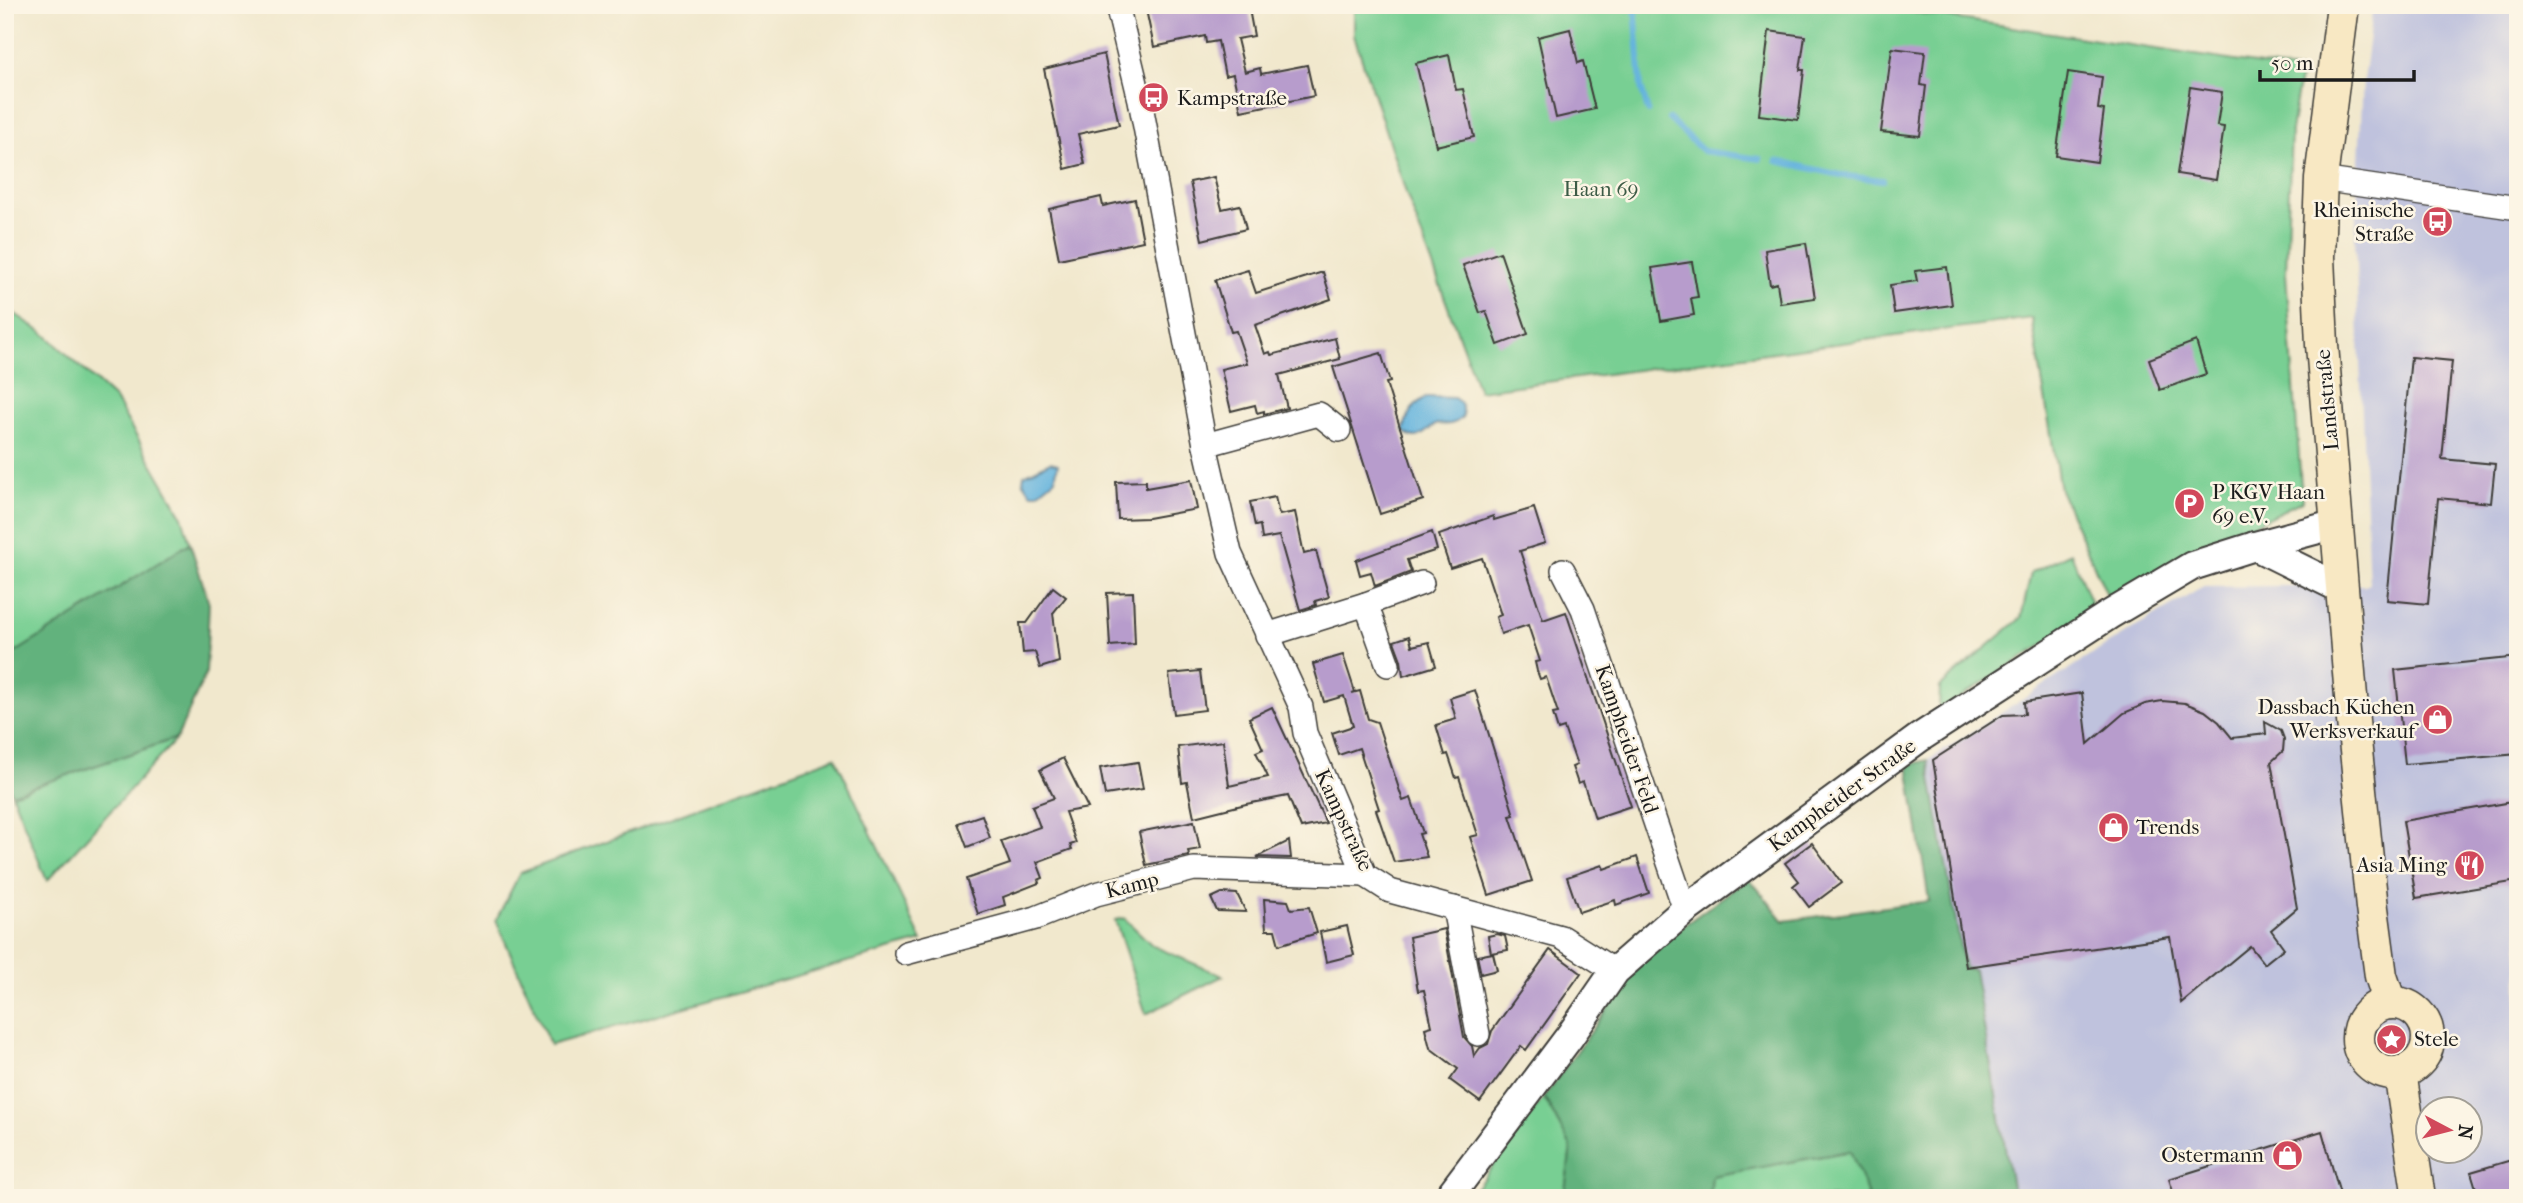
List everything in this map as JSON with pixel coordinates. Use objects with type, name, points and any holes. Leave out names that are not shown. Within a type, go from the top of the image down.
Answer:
[{"type":"main road","name":"Landstraße","points":[[2343,5],[2321,179],[2318,257],[2342,589],[2372,908],[2381,975],[2390,1003]]},
{"type":"main road","points":[[2390,1003],[2410,1007],[2425,1022],[2427,1033],[2428,1043],[2424,1054],[2418,1062],[2400,1072],[2378,1070],[2368,1064],[2358,1044],[2359,1028],[2368,1012],[2390,1003]]},
{"type":"main road","points":[[2400,1072],[2419,1198]]},
{"type":"street","name":"Kampstraße","points":[[1117,5],[1140,100],[1205,444],[1230,553],[1301,707],[1305,733],[1365,876],[1390,891],[1560,937],[1615,971]]},
{"type":"street","points":[[2321,179],[2518,208]]},
{"type":"street","points":[[1205,444],[1319,414],[1339,430]]},
{"type":"street","name":"Kampheider Straße","points":[[1448,1198],[1570,1036],[1615,971],[1685,910],[1919,738],[2109,615],[2192,566],[2337,524]]},
{"type":"street","points":[[2255,546],[2342,589]]},
{"type":"street","name":"Kampheider Feld","points":[[1563,570],[1583,609],[1685,910]]},
{"type":"street","points":[[1267,635],[1422,583]]},
{"type":"street","points":[[1366,604],[1388,665]]},
{"type":"street","name":"Kamp","points":[[906,953],[1036,918],[1096,894],[1194,869],[1365,876]]},
{"type":"street","points":[[1454,908],[1478,1034]]},
{"type":"shaded area","points":[[2373,5],[2518,5],[2518,1198],[2014,1198],[1974,971],[1964,968],[1928,760],[2110,643],[2203,587],[2369,585],[2355,239],[2363,81]]},
{"type":"green space","name":"Haan 69","points":[[1354,5],[1867,5],[2301,71],[2291,131],[2286,273],[2302,501],[2108,597],[2060,490],[2032,318],[1479,391],[1407,196],[1354,35]]},
{"type":"green space","points":[[5,307],[46,335],[115,399],[182,516],[190,543],[5,659]]},
{"type":"green space","points":[[190,543],[209,603],[206,673],[177,738],[12,794],[5,776],[5,659]]},
{"type":"green space","points":[[2071,553],[2092,606],[2088,616],[1939,711],[1940,687],[2021,618],[2031,573]]},
{"type":"green space","points":[[177,738],[47,881],[12,794]]},
{"type":"green space","points":[[835,757],[922,941],[550,1045],[496,920],[520,873]]},
{"type":"green space","points":[[1928,760],[1964,968],[1974,970],[2014,1198],[1869,1198],[1850,1151],[1712,1176],[1710,1198],[1564,1198],[1571,1147],[1544,1097],[1650,950],[1749,878],[1784,921],[1929,901],[1908,765]]},
{"type":"green space","points":[[1124,918],[1153,946],[1223,976],[1146,1014],[1115,920]]},
{"type":"green space","points":[[1544,1097],[1571,1147],[1564,1198],[1469,1198]]},
{"type":"green space","points":[[1851,1151],[1869,1198],[1710,1198],[1711,1176]]},
{"type":"water","points":[[1427,397],[1454,398],[1461,403],[1463,416],[1454,423],[1437,424],[1413,437],[1404,431],[1406,420],[1414,407]]},
{"type":"water","points":[[1050,462],[1058,464],[1055,479],[1038,493],[1031,493],[1023,481],[1024,475]]},
{"type":"building","points":[[1145,5],[1239,5],[1239,11],[1249,9],[1254,36],[1237,39],[1245,72],[1260,68],[1261,74],[1307,65],[1314,96],[1241,111],[1233,74],[1225,76],[1218,41],[1206,43],[1205,36],[1154,47]]},
{"type":"building","points":[[1570,29],[1578,63],[1583,61],[1595,109],[1556,118],[1538,37]]},
{"type":"building","points":[[1769,31],[1805,36],[1800,70],[1804,70],[1798,120],[1759,115]]},
{"type":"building","points":[[1892,48],[1925,52],[1921,85],[1926,86],[1920,136],[1881,132]]},
{"type":"building","points":[[1104,54],[1119,125],[1078,134],[1085,164],[1065,169],[1044,69]]},
{"type":"building","points":[[1449,55],[1456,90],[1463,89],[1474,137],[1436,146],[1416,63]]},
{"type":"building","points":[[2068,72],[2102,77],[2098,109],[2104,110],[2097,162],[2056,156]]},
{"type":"building","points":[[2190,87],[2222,92],[2217,126],[2224,127],[2216,180],[2177,174]]},
{"type":"building","points":[[1214,177],[1222,209],[1240,205],[1246,229],[1202,240],[1190,182]]},
{"type":"building","points":[[1101,197],[1103,206],[1135,199],[1143,241],[1059,259],[1049,209]]},
{"type":"building","points":[[1806,243],[1815,298],[1780,303],[1777,283],[1770,285],[1765,250]]},
{"type":"building","points":[[1500,252],[1528,334],[1498,345],[1486,311],[1480,313],[1463,265]]},
{"type":"building","points":[[1692,262],[1698,297],[1691,298],[1694,315],[1661,321],[1652,268]]},
{"type":"building","points":[[1947,267],[1952,305],[1894,313],[1890,285],[1917,281],[1915,271]]},
{"type":"building","points":[[1248,270],[1256,293],[1323,272],[1331,299],[1255,325],[1265,354],[1270,352],[1271,355],[1335,338],[1340,359],[1279,375],[1287,408],[1264,414],[1264,411],[1257,413],[1255,405],[1231,411],[1221,369],[1247,363],[1236,331],[1231,332],[1215,280]]},
{"type":"building","points":[[2196,341],[2206,374],[2160,390],[2149,359]]},
{"type":"building","points":[[1381,353],[1390,382],[1386,383],[1423,500],[1380,514],[1333,367]]},
{"type":"building","points":[[2411,357],[2452,361],[2442,459],[2495,464],[2491,503],[2438,498],[2428,604],[2387,600]]},
{"type":"building","points":[[1191,480],[1197,509],[1148,518],[1118,519],[1116,482],[1146,481],[1146,488]]},
{"type":"building","points":[[1275,497],[1279,515],[1295,512],[1304,554],[1316,551],[1329,597],[1300,610],[1279,536],[1262,539],[1260,525],[1255,526],[1250,502]]},
{"type":"building","points":[[1534,508],[1545,543],[1520,551],[1543,620],[1566,612],[1631,806],[1595,818],[1583,782],[1578,784],[1572,767],[1577,765],[1564,728],[1558,730],[1553,714],[1558,713],[1546,677],[1540,679],[1537,671],[1535,662],[1540,661],[1528,625],[1501,634],[1496,617],[1501,615],[1482,558],[1450,568],[1439,535],[1493,516],[1494,520]]},
{"type":"building","points":[[1432,532],[1437,550],[1407,560],[1411,572],[1375,586],[1371,572],[1360,575],[1356,560]]},
{"type":"building","points":[[1053,587],[1066,597],[1053,613],[1059,662],[1040,668],[1035,652],[1023,653],[1020,623],[1027,623]]},
{"type":"building","points":[[1133,592],[1135,644],[1110,646],[1107,593]]},
{"type":"building","points":[[1409,636],[1412,646],[1429,642],[1436,666],[1403,676],[1394,641]]},
{"type":"building","points":[[1343,655],[1355,692],[1352,693],[1360,691],[1368,719],[1377,722],[1403,801],[1411,798],[1423,833],[1419,834],[1427,857],[1394,862],[1359,748],[1339,755],[1332,733],[1353,726],[1344,696],[1324,702],[1313,664]]},
{"type":"building","points":[[2518,657],[2518,754],[2405,764],[2395,670]]},
{"type":"building","points":[[1200,671],[1205,710],[1174,714],[1169,674]]},
{"type":"building","points":[[1475,690],[1514,815],[1510,816],[1532,881],[1489,895],[1470,837],[1478,835],[1459,777],[1456,778],[1448,754],[1445,755],[1436,725],[1456,719],[1450,698]]},
{"type":"building","name":"Trends","points":[[2082,693],[2088,744],[2124,713],[2145,704],[2162,701],[2185,703],[2205,711],[2219,722],[2232,738],[2266,734],[2265,722],[2281,731],[2284,739],[2283,751],[2271,762],[2297,908],[2271,930],[2284,948],[2264,964],[2250,946],[2181,1003],[2170,937],[1966,967],[1933,760],[2003,715],[2025,714],[2024,702]]},
{"type":"building","points":[[1272,707],[1326,823],[1301,828],[1288,796],[1194,817],[1187,782],[1182,783],[1178,747],[1223,741],[1229,786],[1268,777],[1256,752],[1263,749],[1249,718]]},
{"type":"building","points":[[1063,758],[1088,808],[1065,812],[1076,843],[1070,845],[1072,849],[1037,862],[1043,878],[1038,880],[1039,883],[1003,897],[1005,905],[978,914],[966,879],[1010,864],[1001,841],[1040,827],[1032,806],[1054,798],[1040,770]]},
{"type":"building","points":[[1138,762],[1143,789],[1105,795],[1100,768]]},
{"type":"building","points":[[2512,802],[2518,835],[2518,881],[2416,898],[2403,821]]},
{"type":"building","points":[[982,815],[990,838],[967,847],[958,823]]},
{"type":"building","points":[[1194,821],[1200,849],[1188,851],[1189,856],[1146,865],[1139,832]]},
{"type":"building","points":[[1289,841],[1291,858],[1257,857]]},
{"type":"building","points":[[1812,843],[1841,883],[1809,907],[1793,886],[1799,881],[1785,863]]},
{"type":"building","points":[[1637,857],[1649,893],[1616,905],[1615,900],[1579,912],[1567,877],[1602,865],[1604,869]]},
{"type":"building","points":[[1222,893],[1237,894],[1246,912],[1217,911],[1211,898]]},
{"type":"building","points":[[1264,899],[1288,901],[1291,909],[1309,907],[1317,933],[1279,945],[1275,930],[1266,930]]},
{"type":"building","points":[[1347,926],[1354,955],[1326,962],[1320,932]]},
{"type":"building","points":[[1444,929],[1464,1037],[1472,1046],[1474,1056],[1480,1048],[1488,1044],[1492,1031],[1550,950],[1581,973],[1526,1050],[1521,1046],[1480,1102],[1450,1080],[1458,1069],[1430,1048],[1425,1028],[1432,1026],[1424,990],[1418,991],[1409,937]]},
{"type":"building","points":[[1488,936],[1505,936],[1508,950],[1491,953]]},
{"type":"building","points":[[1493,953],[1497,970],[1481,974],[1477,956]]},
{"type":"building","name":"Ostermann","points":[[2322,1131],[2341,1198],[2175,1198],[2169,1179]]},
{"type":"building","points":[[2518,1158],[2518,1198],[2479,1198],[2471,1172]]},
{"type":"waterway","points":[[1635,5],[1641,87],[1648,111]]},
{"type":"waterway","points":[[1669,119],[1703,151],[1760,159]]},
{"type":"waterway","points":[[1777,161],[1845,176],[1883,180]]},
{"type":"place","name":"Kampstraße","points":[[1154,98]]},
{"type":"place","name":"Rheinische Straße","points":[[2437,222]]},
{"type":"place","name":"P KGV Haan 69 e.V.","points":[[2189,504]]},
{"type":"place","name":"Dassbach Küchen Werksverkauf","points":[[2438,719]]},
{"type":"place","name":"Trends","points":[[2113,827]]},
{"type":"place","name":"Asia Ming","points":[[2470,865]]},
{"type":"place","name":"Stele","points":[[2391,1039]]},
{"type":"place","name":"Ostermann","points":[[2287,1155]]}]
